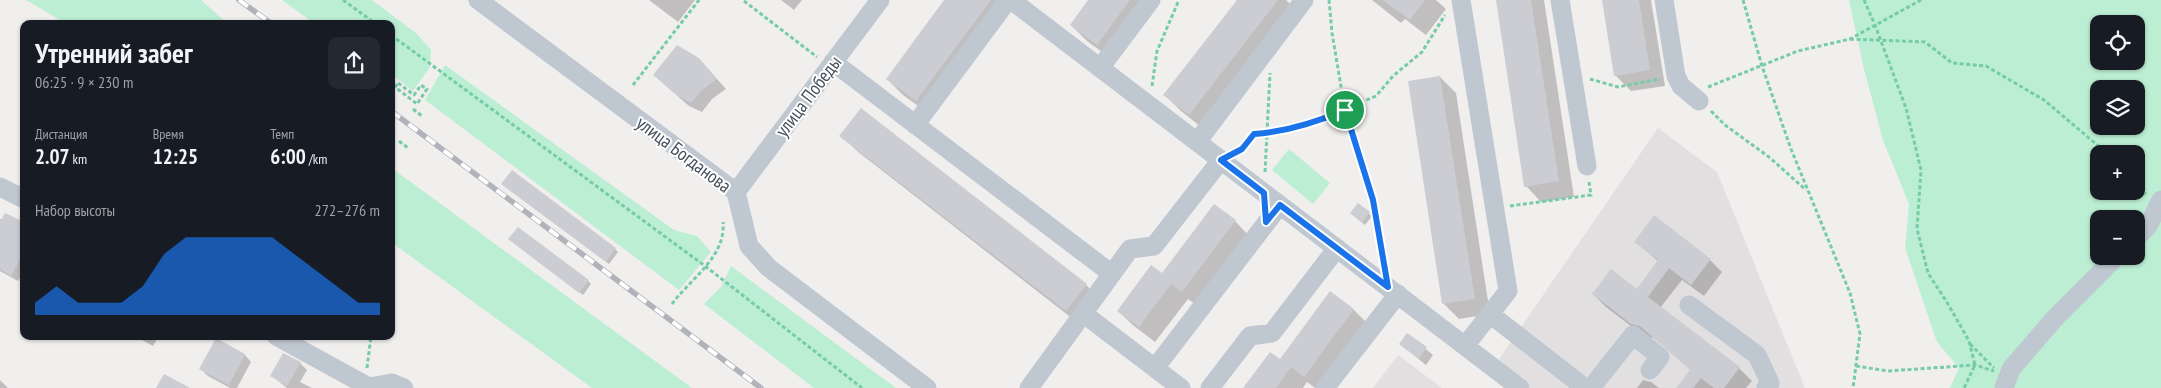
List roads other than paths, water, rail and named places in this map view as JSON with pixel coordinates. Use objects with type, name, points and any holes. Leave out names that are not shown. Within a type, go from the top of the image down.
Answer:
[{"type":"street","name":"улица Богданова","points":[[478,0],[736,192],[749,246],[768,268],[927,388]]},
{"type":"street","name":"улица Победы","points":[[736,192],[880,0]]},
{"type":"street","points":[[916,125],[1009,0],[1520,388]]},
{"type":"street","points":[[1100,68],[1151,0]]},
{"type":"street","points":[[1197,142],[1304,0]]},
{"type":"street","points":[[1560,0],[1587,166]]},
{"type":"street","points":[[1664,0],[1676,76],[1681,86],[1695,97]]},
{"type":"street","points":[[1455,5],[1496,208],[1508,291],[1465,346]]},
{"type":"street","points":[[832,65],[916,125],[1112,274]]},
{"type":"street","points":[[1029,388],[1130,249],[1154,246],[1221,160]]},
{"type":"street","points":[[0,186],[20,197]]},
{"type":"street","points":[[2145,229],[2161,200]]},
{"type":"street","points":[[1155,368],[1280,205]]},
{"type":"street","points":[[1210,388],[1250,336],[1272,333],[1337,248]]},
{"type":"street","points":[[2004,388],[2011,369],[2055,318],[2109,265]]},
{"type":"street","points":[[1325,388],[1393,291]]},
{"type":"street","points":[[1689,305],[1757,355],[1770,382],[1766,388]]},
{"type":"street","points":[[1084,314],[1181,388]]},
{"type":"street","points":[[1490,314],[1585,388]]},
{"type":"street","points":[[1591,388],[1633,335],[1660,357],[1650,370]]},
{"type":"street","points":[[283,340],[369,387],[392,383],[404,388]]},
{"type":"railway","points":[[239,0],[266,20]]},
{"type":"railway","points":[[395,114],[761,388]]}]
